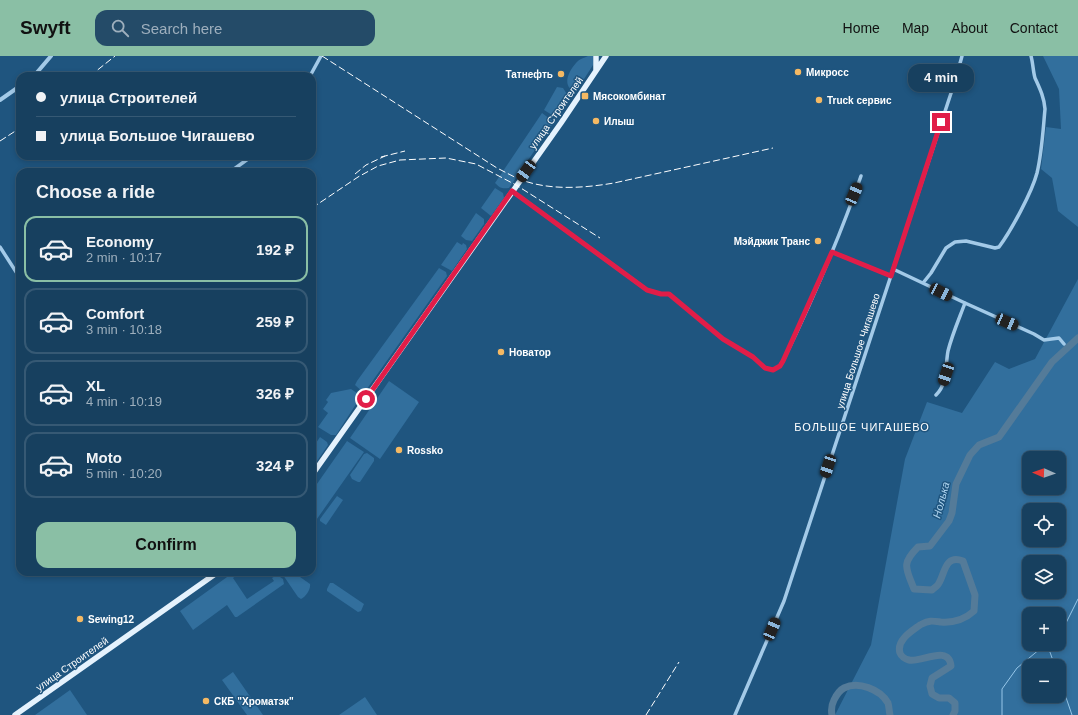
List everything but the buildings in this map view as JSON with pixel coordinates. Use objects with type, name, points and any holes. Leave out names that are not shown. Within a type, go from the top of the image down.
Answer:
[{"type":"main road","points":[[596,56],[596,71]]},
{"type":"main road","name":"улица Строителей","points":[[316,469],[606,56]]},
{"type":"main road","name":"улица Строителей","points":[[15,715],[211,576]]},
{"type":"street","points":[[37,72],[50,56]]},
{"type":"street","points":[[312,72],[321,56]]},
{"type":"street","name":"улица Большое Чигашево","points":[[735,715],[784,601],[962,56]]},
{"type":"street","points":[[922,283],[931,273],[946,248],[955,242],[966,241],[995,248],[999,247],[1018,216],[1037,173],[1045,109],[1043,96],[1035,78],[1031,56]]},
{"type":"street","points":[[0,100],[16,89]]},
{"type":"street","points":[[236,168],[246,160]]},
{"type":"street","points":[[512,191],[647,290],[661,294],[669,294],[714,332],[747,353],[769,370],[777,368],[783,361],[832,252],[861,176]]},
{"type":"street","points":[[0,247],[16,272]]},
{"type":"street","points":[[832,252],[891,276]]},
{"type":"street","points":[[893,269],[1044,340],[1059,338],[1064,344]]},
{"type":"street","points":[[936,395],[941,390],[946,374],[948,351],[965,303]]},
{"type":"shaded area","points":[[588,56],[593,56],[593,65],[577,90],[573,91],[568,85],[567,81],[569,74],[577,62]]},
{"type":"shaded area","points":[[1043,56],[1078,56],[1078,227],[1058,211],[1052,178],[1041,169],[1046,127],[1061,129],[1059,89]]},
{"type":"shaded area","points":[[557,87],[563,88],[570,99],[557,118],[544,110]]},
{"type":"shaded area","points":[[542,113],[554,122],[509,188],[500,187],[495,183]]},
{"type":"shaded area","points":[[495,188],[503,193],[504,198],[491,216],[481,208]]},
{"type":"shaded area","points":[[476,213],[484,219],[484,224],[472,241],[466,240],[461,236]]},
{"type":"shaded area","points":[[457,242],[462,245],[463,243],[466,245],[467,249],[452,271],[441,265]]},
{"type":"shaded area","points":[[439,268],[446,272],[447,276],[364,393],[355,385],[357,381]]},
{"type":"shaded area","points":[[1078,279],[1078,715],[835,715],[871,645],[905,459],[927,402],[962,413],[995,362],[1009,369],[1035,359]]},
{"type":"shaded area","points":[[389,381],[419,402],[380,459],[350,438]]},
{"type":"shaded area","points":[[351,389],[360,395],[360,398],[336,435],[331,435],[318,427],[328,413],[323,409],[328,402],[326,400],[331,393]]},
{"type":"shaded area","points":[[320,437],[327,442],[328,445],[316,463],[316,443]]},
{"type":"shaded area","points":[[347,441],[364,452],[316,520],[316,485]]},
{"type":"shaded area","points":[[367,453],[374,458],[374,461],[360,482],[358,482],[352,479],[350,475],[364,454]]},
{"type":"shaded area","points":[[337,496],[343,500],[326,525],[320,521],[320,519]]},
{"type":"shaded area","points":[[228,576],[236,576],[233,578],[247,599],[274,581],[272,578],[275,576],[283,579],[284,584],[237,617],[235,617],[227,605],[193,630],[180,611]]},
{"type":"shaded area","points":[[284,576],[299,576],[310,584],[309,590],[305,597],[301,599]]},
{"type":"shaded area","points":[[330,583],[333,583],[364,604],[361,611],[358,612],[327,591]]},
{"type":"shaded area","points":[[233,672],[263,715],[247,715],[222,680]]},
{"type":"shaded area","points":[[70,690],[87,715],[35,715]]},
{"type":"shaded area","points":[[365,697],[377,715],[339,715]]},
{"type":"waterway","name":"Нолька","points":[[922,624],[931,621],[946,622],[963,619],[974,611],[975,595],[963,561],[957,560],[952,560],[949,562],[937,586],[932,590],[914,589],[907,571],[907,562],[909,558],[918,547],[930,546],[949,521],[952,513],[956,484],[970,455],[979,445],[999,437],[1052,362],[1078,338]]},
{"type":"waterway","points":[[1066,623],[1078,599]]},
{"type":"waterway","name":"Нолька","points":[[920,625],[902,640],[899,648],[900,653],[903,657],[909,660],[940,655],[945,656],[949,660],[951,666],[932,678],[930,686],[932,694],[939,698],[949,698],[955,703],[955,711],[953,715]]},
{"type":"waterway","points":[[1002,715],[1002,689],[1017,668],[1038,651]]},
{"type":"waterway","points":[[1050,651],[1052,659]]},
{"type":"waterway","name":"Нолька","points":[[832,715],[833,703],[838,693],[844,688],[856,685],[874,690],[880,694],[888,703],[890,715]]},
{"type":"waterway","points":[[1066,697],[1072,715]]},
{"type":"railway","points":[[95,72],[115,56]]},
{"type":"railway","points":[[322,56],[497,168],[530,183],[554,187],[579,187],[614,183],[773,148]]},
{"type":"railway","points":[[0,141],[16,131]]},
{"type":"railway","points":[[381,157],[405,151]]},
{"type":"railway","points":[[355,174],[366,165],[385,156]]},
{"type":"railway","points":[[316,205],[358,177],[378,166],[400,160],[446,158],[476,164],[516,185],[600,238]]},
{"type":"railway","points":[[646,715],[679,662]]},
{"type":"place","name":"Микросс","points":[[798,72]]},
{"type":"place","name":"Татнефть","points":[[561,74]]},
{"type":"place","name":"Мясокомбинат","points":[[585,96]]},
{"type":"place","name":"Truck сервис","points":[[819,100]]},
{"type":"place","name":"Илыш","points":[[596,121]]},
{"type":"place","name":"Мэйджик Транс","points":[[818,241]]},
{"type":"place","name":"Новатор","points":[[501,352]]},
{"type":"place","name":"Rossko","points":[[399,450]]},
{"type":"place","name":"Sewing12","points":[[80,619]]},
{"type":"place","name":"СКБ \"Хроматэк\"","points":[[206,701]]},
{"type":"district","name":"БОЛЬШОЕ ЧИГАШЕВО","points":[[862,427]]},
{"type":"route","points":[[366,399],[512,191],[647,290],[661,294],[669,294],[723,339],[753,357],[765,368],[773,370],[780,366],[783,361],[832,252],[891,276],[941,122]]}]
